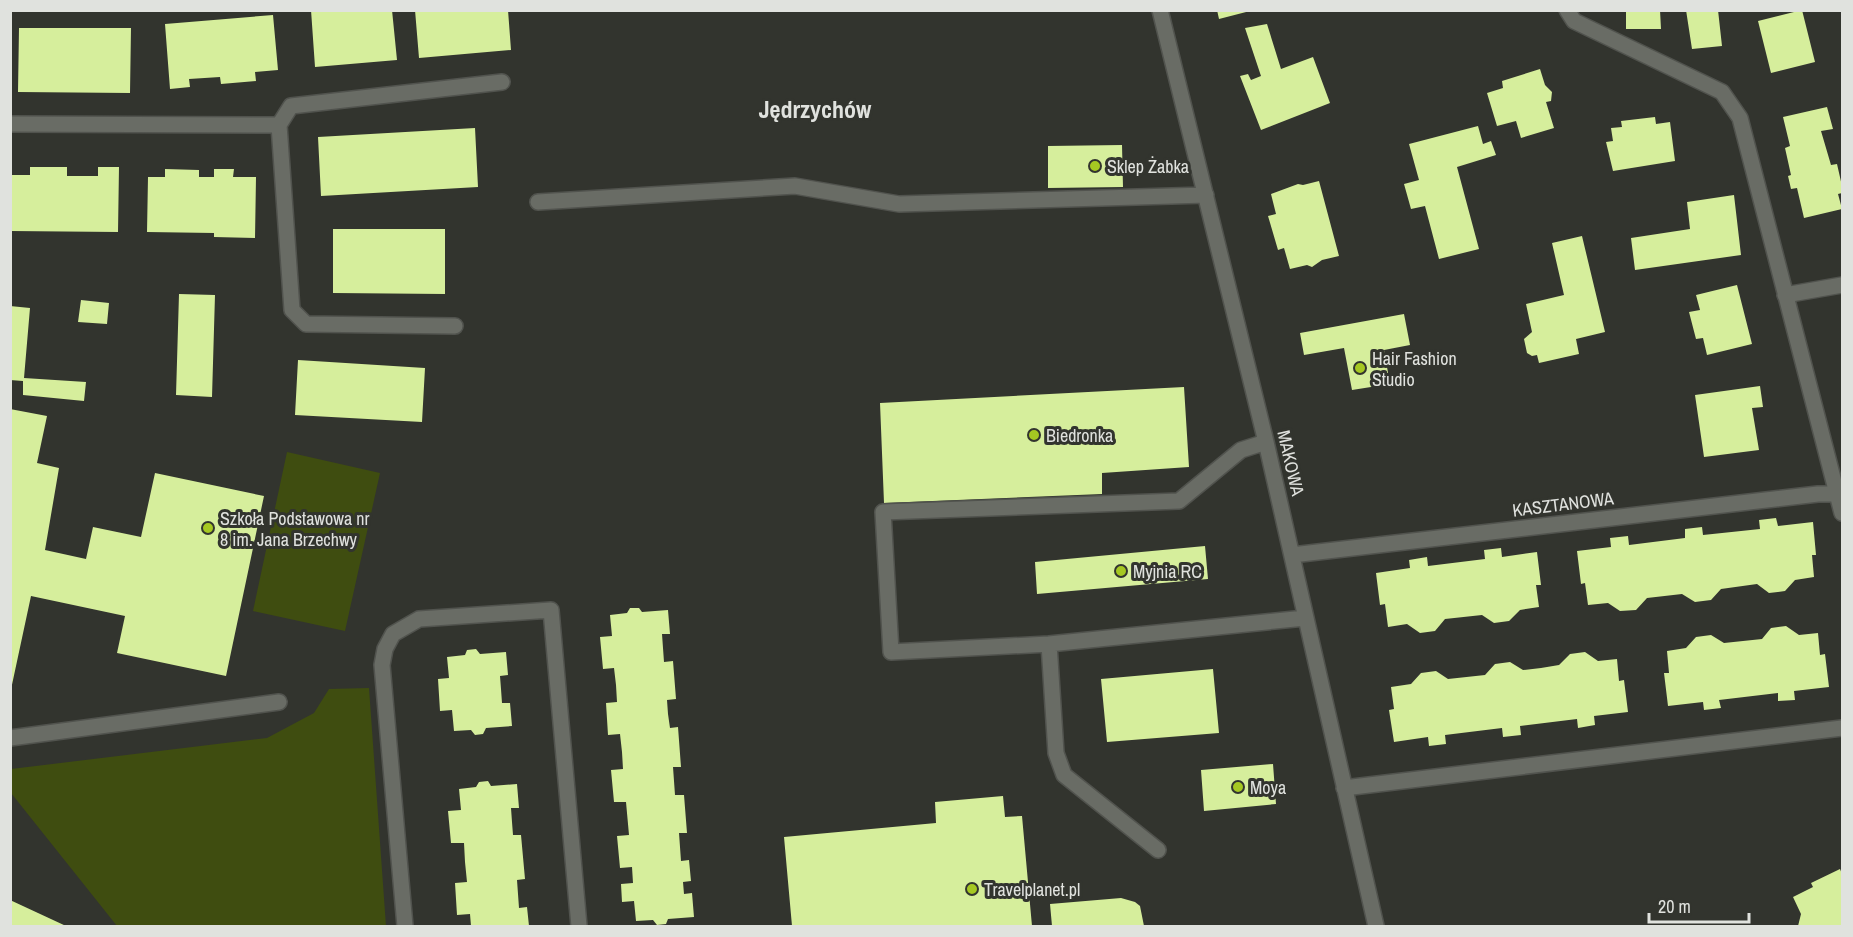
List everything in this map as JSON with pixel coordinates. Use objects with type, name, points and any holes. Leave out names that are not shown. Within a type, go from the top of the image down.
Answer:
[{"type":"street","name":"MAKOWA","points":[[1160,10],[1266,442],[1376,927]]},
{"type":"street","points":[[1567,10],[1574,21],[1722,92],[1740,118],[1842,513]]},
{"type":"street","points":[[455,326],[306,324],[292,310],[279,125],[291,106],[502,82]]},
{"type":"street","points":[[10,124],[279,125]]},
{"type":"street","points":[[538,202],[795,186],[899,204],[1206,195]]},
{"type":"street","points":[[1785,295],[1842,285]]},
{"type":"street","points":[[1266,442],[1241,450],[1179,501],[883,512],[891,652],[1049,644],[1305,618]]},
{"type":"street","name":"KASZTANOWA","points":[[1292,555],[1818,494],[1838,494]]},
{"type":"street","points":[[405,927],[382,665],[385,649],[393,634],[419,619],[551,610],[579,927]]},
{"type":"street","points":[[1049,644],[1056,753],[1064,775],[1158,850]]},
{"type":"street","points":[[10,738],[279,702]]},
{"type":"street","points":[[1344,788],[1842,728]]},
{"type":"green space","points":[[287,452],[380,473],[345,631],[253,611]]},
{"type":"green space","points":[[369,688],[386,926],[117,926],[11,793],[11,769],[267,738],[314,713],[329,689]]},
{"type":"building","points":[[311,10],[392,10],[397,60],[315,67]]},
{"type":"building","points":[[415,10],[508,10],[511,50],[419,58]]},
{"type":"building","points":[[1217,10],[1250,10],[1250,11],[1219,19]]},
{"type":"building","points":[[1626,10],[1660,10],[1661,29],[1626,29]]},
{"type":"building","points":[[1686,10],[1718,10],[1722,46],[1692,49]]},
{"type":"building","points":[[1802,10],[1815,62],[1771,73],[1758,21]]},
{"type":"building","points":[[273,15],[278,70],[255,72],[256,81],[221,84],[220,77],[189,79],[190,87],[170,89],[165,24]]},
{"type":"building","points":[[1267,24],[1281,69],[1313,57],[1330,103],[1261,130],[1240,76],[1248,74],[1251,80],[1261,76],[1245,28]]},
{"type":"building","points":[[19,28],[131,28],[130,93],[18,92]]},
{"type":"building","points":[[1540,69],[1545,85],[1552,92],[1551,101],[1546,102],[1554,128],[1521,138],[1516,121],[1497,126],[1487,93],[1503,88],[1502,81]]},
{"type":"building","points":[[1827,107],[1833,129],[1821,131],[1831,165],[1837,164],[1842,186],[1842,193],[1838,194],[1842,209],[1804,218],[1797,188],[1791,189],[1788,176],[1791,175],[1785,148],[1790,146],[1783,117]]},
{"type":"building","points":[[1655,117],[1656,124],[1670,122],[1675,161],[1613,171],[1606,142],[1613,141],[1611,128],[1622,127],[1621,121]]},
{"type":"building","points":[[1478,126],[1483,144],[1491,141],[1496,155],[1457,167],[1479,249],[1439,259],[1425,206],[1411,209],[1404,184],[1419,180],[1409,144]]},
{"type":"building","points":[[475,128],[478,187],[321,196],[318,137]]},
{"type":"building","points":[[1122,145],[1123,187],[1048,188],[1048,146]]},
{"type":"building","points":[[30,167],[67,167],[67,176],[98,176],[98,167],[119,167],[118,232],[10,231],[10,175],[30,175]]},
{"type":"building","points":[[165,169],[199,170],[199,177],[214,177],[214,169],[234,169],[233,177],[256,177],[255,238],[214,237],[214,233],[147,232],[148,177],[165,177]]},
{"type":"building","points":[[1319,181],[1339,256],[1322,260],[1312,267],[1307,265],[1290,269],[1284,248],[1278,250],[1268,216],[1276,214],[1271,194],[1298,184]]},
{"type":"building","points":[[1734,195],[1741,255],[1635,270],[1631,238],[1690,229],[1687,202]]},
{"type":"building","points":[[333,229],[445,229],[445,294],[333,293]]},
{"type":"building","points":[[1582,236],[1605,332],[1576,339],[1579,354],[1539,363],[1537,355],[1532,356],[1527,353],[1524,339],[1532,332],[1526,304],[1564,295],[1552,243]]},
{"type":"building","points":[[1737,285],[1752,344],[1707,355],[1703,338],[1696,339],[1689,312],[1700,310],[1696,295]]},
{"type":"building","points":[[179,294],[215,295],[212,397],[176,395]]},
{"type":"building","points":[[81,300],[109,303],[107,324],[78,322]]},
{"type":"building","points":[[10,306],[30,308],[24,378],[86,382],[84,401],[23,395],[23,381],[10,380]]},
{"type":"building","points":[[1404,314],[1410,345],[1384,350],[1390,384],[1352,390],[1344,348],[1304,355],[1300,333]]},
{"type":"building","points":[[298,360],[425,368],[422,422],[295,415]]},
{"type":"building","points":[[1760,386],[1763,407],[1752,408],[1759,450],[1704,457],[1695,395]]},
{"type":"building","name":"Biedronka","points":[[1184,387],[1189,467],[1102,473],[1102,494],[884,503],[880,403]]},
{"type":"building","name":"Szkoła Podstawowa nr 8 im. Jana Brzechwy","points":[[10,409],[47,416],[37,463],[59,468],[45,550],[86,559],[93,527],[141,537],[155,473],[264,496],[226,676],[117,653],[125,616],[31,596],[10,694]]},
{"type":"building","points":[[1776,518],[1778,526],[1813,522],[1816,555],[1812,555],[1814,577],[1795,580],[1785,591],[1769,593],[1757,584],[1721,589],[1711,600],[1695,602],[1682,594],[1647,598],[1636,610],[1620,611],[1608,603],[1588,605],[1585,583],[1581,584],[1577,551],[1611,547],[1610,538],[1628,536],[1629,545],[1685,538],[1685,529],[1702,527],[1703,535],[1760,529],[1759,520]]},
{"type":"building","name":"Myjnia RC","points":[[1205,546],[1208,579],[1037,594],[1035,562]]},
{"type":"building","points":[[1501,548],[1502,557],[1537,552],[1541,585],[1536,585],[1539,607],[1520,610],[1509,621],[1494,623],[1482,615],[1445,619],[1435,631],[1420,633],[1407,624],[1388,627],[1385,604],[1380,605],[1376,573],[1410,568],[1409,560],[1427,557],[1428,566],[1485,559],[1484,550]]},
{"type":"building","points":[[630,608],[639,608],[642,612],[668,610],[670,634],[662,634],[664,662],[673,661],[676,699],[667,700],[668,714],[670,728],[678,727],[681,767],[673,767],[675,795],[684,795],[687,833],[679,833],[681,861],[689,860],[691,881],[683,882],[684,894],[692,893],[694,917],[668,919],[666,924],[657,925],[653,920],[636,921],[634,901],[622,902],[621,884],[633,883],[632,867],[620,868],[617,836],[629,835],[626,802],[614,802],[611,770],[623,769],[622,752],[620,734],[608,735],[606,703],[617,702],[616,685],[614,668],[603,669],[600,637],[612,636],[610,615],[627,613]]},
{"type":"building","points":[[1786,626],[1799,635],[1818,633],[1820,655],[1825,654],[1829,687],[1794,691],[1795,700],[1778,701],[1778,693],[1719,700],[1721,708],[1704,710],[1703,702],[1668,706],[1664,673],[1669,673],[1667,651],[1686,648],[1696,637],[1711,635],[1724,643],[1762,639],[1771,628]]},
{"type":"building","points":[[476,649],[480,654],[506,652],[508,675],[500,676],[502,703],[510,703],[512,726],[486,728],[483,734],[475,735],[471,730],[454,731],[452,710],[440,711],[438,679],[449,678],[447,657],[465,655],[467,650]]},
{"type":"building","points":[[1585,652],[1598,661],[1617,659],[1619,681],[1624,680],[1628,712],[1594,716],[1595,725],[1578,728],[1577,719],[1520,726],[1521,735],[1503,737],[1502,728],[1445,735],[1446,744],[1429,746],[1428,737],[1394,742],[1389,710],[1394,709],[1391,687],[1411,684],[1421,673],[1436,671],[1448,679],[1485,675],[1495,664],[1510,662],[1523,670],[1541,668],[1559,665],[1570,654]]},
{"type":"building","points":[[1213,669],[1219,733],[1107,742],[1101,679]]},
{"type":"building","name":"Moya","points":[[1273,764],[1276,804],[1204,811],[1201,770]]},
{"type":"building","points":[[488,781],[491,786],[517,784],[519,808],[511,808],[513,835],[521,835],[525,879],[517,880],[519,908],[527,907],[529,926],[471,926],[470,914],[457,915],[455,883],[467,882],[464,843],[451,843],[448,811],[461,810],[459,789],[476,787],[479,782]]},
{"type":"building","points":[[1003,796],[1005,817],[1022,816],[1032,926],[792,926],[784,837],[936,823],[935,802]]},
{"type":"building","points":[[1840,869],[1842,874],[1842,926],[1798,926],[1801,914],[1793,897],[1813,887],[1811,883]]},
{"type":"building","points":[[1121,898],[1140,906],[1144,926],[1052,926],[1050,904]]},
{"type":"building","points":[[10,900],[66,926],[10,926]]},
{"type":"place","name":"Sklep Żabka","points":[[1095,166]]},
{"type":"place","name":"Hair Fashion Studio","points":[[1360,368]]},
{"type":"place","name":"Biedronka","points":[[1034,435]]},
{"type":"place","name":"Szkoła Podstawowa nr 8 im. Jana Brzechwy","points":[[208,528]]},
{"type":"place","name":"Myjnia RC","points":[[1121,571]]},
{"type":"place","name":"Moya","points":[[1238,787]]},
{"type":"place","name":"Travelplanet.pl","points":[[972,889]]},
{"type":"district","name":"Jędrzychów","points":[[815,109]]}]
